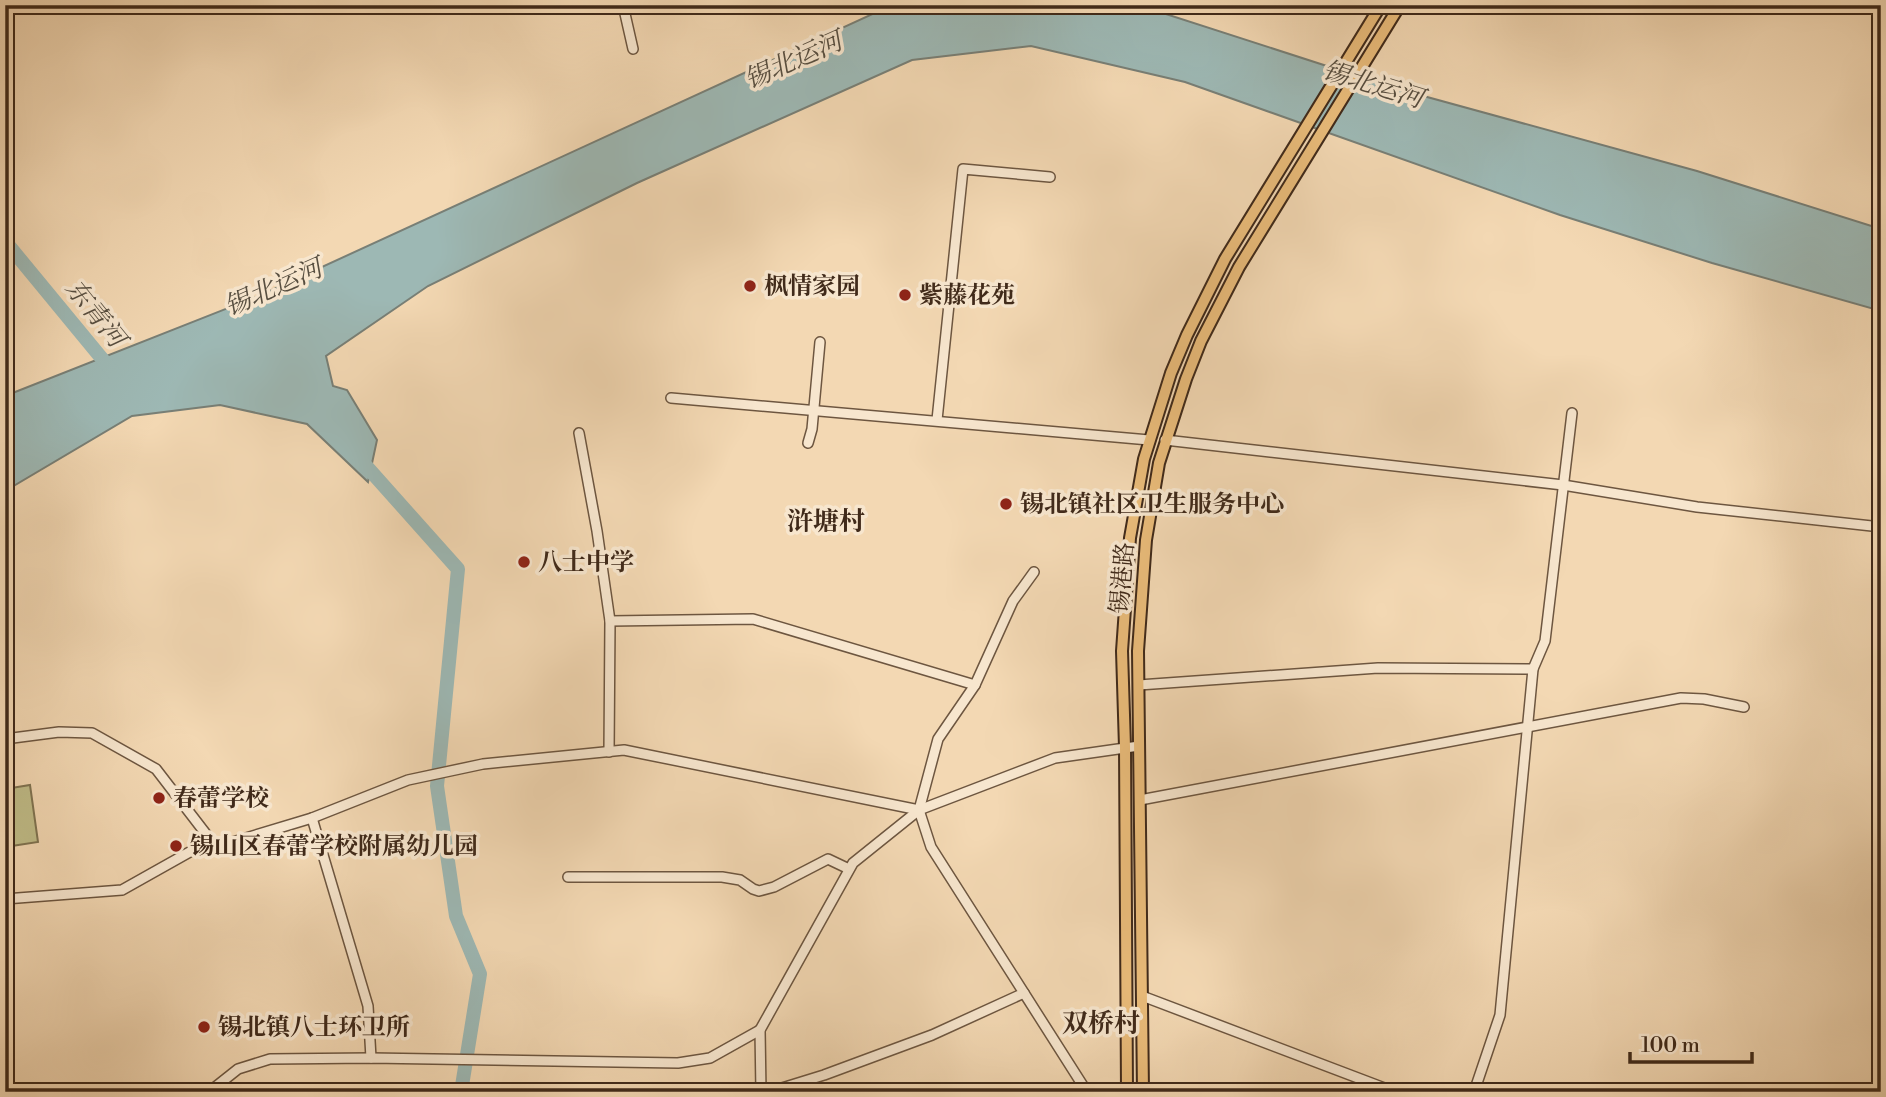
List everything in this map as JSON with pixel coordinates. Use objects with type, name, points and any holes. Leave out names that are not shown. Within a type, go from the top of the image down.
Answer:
[{"type":"main road","name":"锡港路","points":[[1127,1092],[1122,651],[1125,584],[1136,500],[1149,440],[1171,373],[1225,259],[1381,5]]},
{"type":"main road","name":"锡港路","points":[[1143,1091],[1139,610],[1146,540],[1165,440],[1186,379],[1219,304],[1320,133],[1400,5]]},
{"type":"street","points":[[623,5],[633,49]]},
{"type":"street","points":[[937,421],[963,169],[1050,177]]},
{"type":"street","points":[[808,443],[820,342]]},
{"type":"street","points":[[671,398],[1149,440]]},
{"type":"street","points":[[1474,1092],[1500,1015],[1533,670],[1545,640],[1572,413]]},
{"type":"street","points":[[579,433],[610,621],[609,752]]},
{"type":"street","points":[[1165,440],[1563,485],[1697,507],[1881,527]]},
{"type":"street","points":[[1034,572],[1013,601],[975,685],[938,739],[919,810],[931,846],[1087,1092]]},
{"type":"street","points":[[610,621],[753,619],[975,685]]},
{"type":"street","points":[[1139,685],[1378,668],[1533,670]]},
{"type":"street","points":[[1140,800],[1681,698],[1704,699],[1744,707]]},
{"type":"street","points":[[5,739],[59,732],[92,733],[156,769],[216,847],[312,818],[408,780],[483,765],[624,750],[919,810]]},
{"type":"street","points":[[761,1092],[760,1030],[853,863],[919,810],[1055,758],[1139,746]]},
{"type":"street","points":[[312,818],[368,1006],[371,1058]]},
{"type":"street","points":[[5,899],[122,890],[211,840]]},
{"type":"street","points":[[568,877],[722,877],[740,880],[759,891],[774,887],[828,859],[849,869]]},
{"type":"street","points":[[769,1092],[932,1035],[1024,993]]},
{"type":"street","points":[[1142,996],[1395,1092]]},
{"type":"street","points":[[209,1092],[238,1069],[270,1059],[678,1063],[710,1058],[760,1030]]},
{"type":"street","points":[[1127,1092],[1143,1091]]},
{"type":"shaded area","points":[[30,785],[38,842],[5,847],[5,789]]},
{"type":"water","name":"锡北运河","points":[[892,5],[1138,5],[1398,89],[1697,171],[1881,229],[1881,311],[1712,263],[1560,215],[1185,82],[1031,46],[912,60],[637,183],[428,286],[326,356],[333,386],[347,390],[377,440],[368,482],[307,424],[220,405],[132,416],[5,491],[5,396],[261,295]]},
{"type":"waterway","name":"东青河","points":[[5,241],[113,372]]},
{"type":"waterway","points":[[359,458],[458,569],[437,786],[456,916],[480,974],[461,1092]]},
{"type":"place","name":"枫情家园","points":[[750,286]]},
{"type":"place","name":"紫藤花苑","points":[[905,295]]},
{"type":"place","name":"锡北镇社区卫生服务中心","points":[[1006,504]]},
{"type":"place","name":"八士中学","points":[[524,562]]},
{"type":"place","name":"春蕾学校","points":[[159,798]]},
{"type":"place","name":"锡山区春蕾学校附属幼儿园","points":[[176,846]]},
{"type":"place","name":"锡北镇八士环卫所","points":[[204,1027]]},
{"type":"district","name":"浒塘村","points":[[826,521]]},
{"type":"district","name":"双桥村","points":[[1101,1023]]}]
